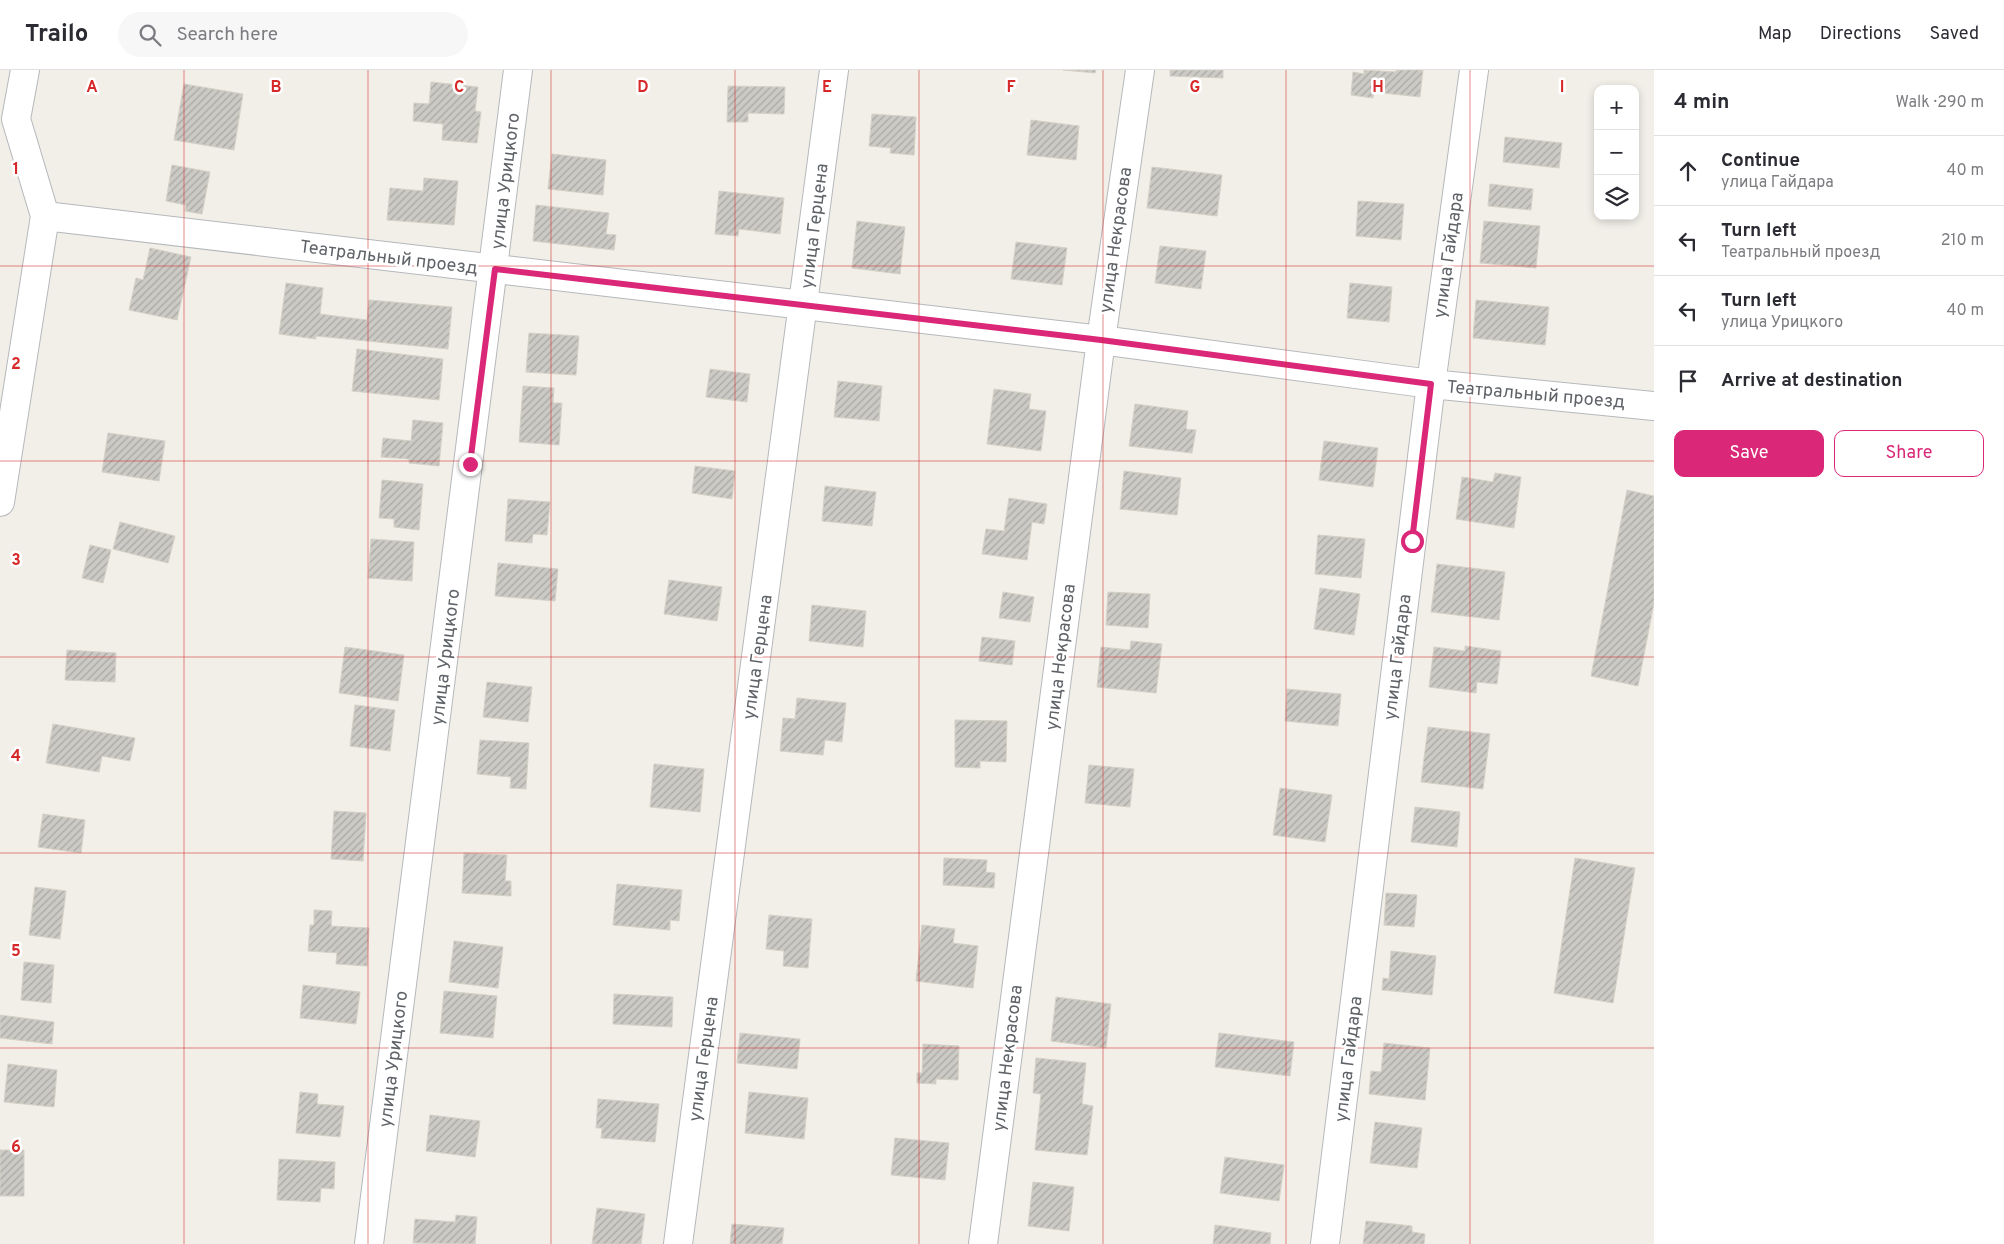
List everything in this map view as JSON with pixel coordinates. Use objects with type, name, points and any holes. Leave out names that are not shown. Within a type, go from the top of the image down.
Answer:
[{"type":"street","points":[[0,502],[45,216],[8,118],[25,70]]},
{"type":"street","name":"улица Урицкого","points":[[369,1244],[495,269],[518,70]]},
{"type":"street","name":"улица Герцена","points":[[678,1244],[834,70]]},
{"type":"street","name":"улица Некрасова","points":[[983,1244],[1101,340],[1140,70]]},
{"type":"street","name":"улица Гайдара","points":[[1325,1244],[1431,384],[1474,70]]},
{"type":"street","name":"Театральный проезд","points":[[45,216],[1101,340],[1431,384],[1654,406]]},
{"type":"building","points":[[1063,70],[1096,70],[1095,73]]},
{"type":"building","points":[[1170,70],[1223,70],[1223,78],[1170,76]]},
{"type":"building","points":[[1364,70],[1396,72],[1396,70],[1423,70],[1420,97],[1374,92],[1373,98],[1351,95],[1353,72],[1364,74]]},
{"type":"building","points":[[431,82],[478,87],[475,111],[481,112],[477,143],[442,140],[443,124],[413,121],[414,103],[429,104]]},
{"type":"building","points":[[184,84],[243,94],[234,150],[174,140]]},
{"type":"building","points":[[728,86],[785,87],[784,114],[748,113],[748,122],[727,122]]},
{"type":"building","points":[[872,114],[916,117],[914,155],[890,153],[891,148],[869,146]]},
{"type":"building","points":[[1031,120],[1079,126],[1076,160],[1027,155]]},
{"type":"building","points":[[1505,137],[1562,143],[1559,168],[1503,162]]},
{"type":"building","points":[[552,154],[606,160],[603,195],[548,189]]},
{"type":"building","points":[[172,165],[210,172],[202,214],[185,211],[186,205],[166,201]]},
{"type":"building","points":[[1152,167],[1222,175],[1217,216],[1147,208]]},
{"type":"building","points":[[424,178],[458,181],[454,225],[387,220],[390,188],[423,191]]},
{"type":"building","points":[[1490,184],[1533,189],[1531,210],[1488,206]]},
{"type":"building","points":[[719,191],[784,198],[780,234],[739,229],[738,236],[715,234]]},
{"type":"building","points":[[1358,201],[1404,204],[1401,240],[1356,236]]},
{"type":"building","points":[[536,205],[609,213],[606,234],[616,235],[614,250],[533,241]]},
{"type":"building","points":[[857,221],[905,227],[900,274],[852,268]]},
{"type":"building","points":[[1484,221],[1540,226],[1536,268],[1480,263]]},
{"type":"building","points":[[1016,242],[1067,248],[1062,285],[1011,279]]},
{"type":"building","points":[[1160,246],[1206,251],[1201,289],[1155,283]]},
{"type":"building","points":[[150,248],[191,257],[177,320],[129,310],[136,278],[143,280]]},
{"type":"building","points":[[286,283],[323,288],[320,314],[367,320],[369,300],[452,307],[448,349],[316,336],[316,339],[279,334]]},
{"type":"building","points":[[1350,283],[1392,287],[1389,322],[1347,318]]},
{"type":"building","points":[[1476,300],[1549,307],[1545,345],[1473,338]]},
{"type":"building","points":[[529,333],[579,336],[576,375],[526,372]]},
{"type":"building","points":[[357,349],[443,359],[439,400],[352,391]]},
{"type":"building","points":[[710,369],[750,374],[747,402],[706,397]]},
{"type":"building","points":[[838,381],[882,386],[879,421],[834,417]]},
{"type":"building","points":[[523,386],[554,388],[553,403],[562,403],[559,445],[519,442]]},
{"type":"building","points":[[994,389],[1031,394],[1029,409],[1046,411],[1041,451],[987,444]]},
{"type":"building","points":[[1135,404],[1188,411],[1186,429],[1196,430],[1192,453],[1129,446]]},
{"type":"building","points":[[413,420],[443,423],[439,466],[409,463],[409,459],[381,457],[383,438],[411,441]]},
{"type":"building","points":[[108,433],[165,441],[159,481],[102,472]]},
{"type":"building","points":[[1324,441],[1378,448],[1373,487],[1319,480]]},
{"type":"building","points":[[695,466],[735,471],[732,499],[692,493]]},
{"type":"building","points":[[1124,471],[1181,478],[1177,515],[1120,509]]},
{"type":"building","points":[[1495,473],[1521,477],[1514,528],[1456,519],[1462,477],[1493,482]]},
{"type":"building","points":[[382,480],[423,484],[419,530],[394,527],[394,519],[379,518]]},
{"type":"building","points":[[825,486],[876,492],[872,526],[822,521]]},
{"type":"building","points":[[1627,490],[1654,496],[1654,603],[1638,686],[1591,676]]},
{"type":"building","points":[[1009,498],[1047,504],[1044,524],[1032,522],[1027,560],[982,554],[986,529],[1004,531]]},
{"type":"building","points":[[508,499],[550,502],[547,535],[533,534],[532,543],[505,541]]},
{"type":"building","points":[[120,522],[175,536],[168,563],[113,549]]},
{"type":"building","points":[[1318,535],[1365,539],[1361,578],[1315,574]]},
{"type":"building","points":[[371,539],[414,542],[412,581],[368,578]]},
{"type":"building","points":[[90,545],[111,550],[103,583],[82,578]]},
{"type":"building","points":[[498,563],[558,569],[555,601],[495,596]]},
{"type":"building","points":[[1437,564],[1505,572],[1499,620],[1431,612]]},
{"type":"building","points":[[669,580],[722,587],[717,621],[664,614]]},
{"type":"building","points":[[1320,588],[1360,594],[1354,635],[1314,629]]},
{"type":"building","points":[[1003,592],[1034,597],[1030,622],[999,618]]},
{"type":"building","points":[[1108,592],[1150,594],[1148,628],[1106,625]]},
{"type":"building","points":[[812,605],[866,611],[863,647],[809,641]]},
{"type":"building","points":[[982,637],[1015,641],[1012,665],[979,661]]},
{"type":"building","points":[[1131,641],[1162,644],[1156,693],[1097,687],[1101,647],[1130,650]]},
{"type":"building","points":[[1465,646],[1501,651],[1497,684],[1477,682],[1476,693],[1429,687],[1434,647],[1465,651]]},
{"type":"building","points":[[345,647],[404,655],[398,701],[339,693]]},
{"type":"building","points":[[67,650],[116,653],[115,682],[65,680]]},
{"type":"building","points":[[487,682],[532,687],[528,722],[483,717]]},
{"type":"building","points":[[1287,689],[1341,694],[1338,726],[1285,721]]},
{"type":"building","points":[[797,698],[846,703],[842,742],[825,740],[823,755],[780,751],[783,718],[795,719]]},
{"type":"building","points":[[355,705],[395,710],[390,751],[350,746]]},
{"type":"building","points":[[955,720],[1007,721],[1006,762],[980,761],[980,768],[955,767]]},
{"type":"building","points":[[53,724],[135,738],[130,761],[102,756],[99,772],[46,763]]},
{"type":"building","points":[[1428,727],[1490,734],[1483,789],[1421,782]]},
{"type":"building","points":[[480,740],[529,743],[526,789],[510,788],[511,777],[477,774]]},
{"type":"building","points":[[654,764],[704,769],[700,812],[650,807]]},
{"type":"building","points":[[1089,765],[1134,769],[1130,807],[1085,803]]},
{"type":"building","points":[[1280,788],[1332,795],[1325,842],[1273,835]]},
{"type":"building","points":[[1415,807],[1460,812],[1457,847],[1411,842]]},
{"type":"building","points":[[334,811],[366,813],[363,861],[331,859]]},
{"type":"building","points":[[43,814],[85,820],[81,853],[38,847]]},
{"type":"building","points":[[464,853],[507,855],[505,881],[511,881],[511,896],[462,893]]},
{"type":"building","points":[[944,858],[987,860],[986,872],[995,873],[994,888],[943,885]]},
{"type":"building","points":[[1575,858],[1635,868],[1613,1003],[1554,993]]},
{"type":"building","points":[[617,884],[682,890],[679,921],[670,920],[670,930],[613,925]]},
{"type":"building","points":[[35,887],[66,891],[60,939],[29,935]]},
{"type":"building","points":[[1386,893],[1417,895],[1414,927],[1384,925]]},
{"type":"building","points":[[314,910],[332,911],[331,926],[369,928],[367,966],[336,964],[337,953],[308,951],[310,925],[314,925]]},
{"type":"building","points":[[769,915],[812,919],[808,968],[783,966],[784,951],[766,949]]},
{"type":"building","points":[[922,925],[955,929],[953,943],[978,946],[973,988],[916,981]]},
{"type":"building","points":[[454,941],[503,947],[498,988],[449,982]]},
{"type":"building","points":[[1391,951],[1436,956],[1432,995],[1382,990],[1383,978],[1389,979]]},
{"type":"building","points":[[24,962],[54,965],[51,1003],[21,1000]]},
{"type":"building","points":[[303,985],[360,992],[356,1024],[300,1018]]},
{"type":"building","points":[[444,991],[497,996],[493,1038],[440,1033]]},
{"type":"building","points":[[614,994],[673,997],[672,1027],[613,1024]]},
{"type":"building","points":[[1056,997],[1111,1004],[1106,1048],[1051,1041]]},
{"type":"building","points":[[0,1015],[54,1022],[52,1044],[0,1038]]},
{"type":"building","points":[[740,1033],[800,1039],[797,1069],[737,1063]]},
{"type":"building","points":[[1219,1033],[1294,1042],[1290,1076],[1215,1067]]},
{"type":"building","points":[[1384,1043],[1430,1048],[1425,1100],[1369,1094],[1371,1071],[1381,1072]]},
{"type":"building","points":[[923,1044],[959,1046],[958,1080],[936,1079],[936,1084],[917,1083],[917,1073],[922,1073]]},
{"type":"building","points":[[1036,1058],[1086,1063],[1082,1104],[1093,1106],[1087,1155],[1035,1150],[1041,1094],[1033,1093]]},
{"type":"building","points":[[8,1064],[57,1070],[54,1107],[4,1102]]},
{"type":"building","points":[[300,1092],[318,1094],[317,1104],[344,1106],[340,1137],[296,1133]]},
{"type":"building","points":[[749,1092],[808,1098],[804,1139],[745,1133]]},
{"type":"building","points":[[598,1099],[659,1104],[655,1142],[601,1138],[602,1128],[596,1128]]},
{"type":"building","points":[[430,1115],[480,1121],[475,1157],[426,1151]]},
{"type":"building","points":[[1375,1122],[1422,1128],[1417,1168],[1370,1163]]},
{"type":"building","points":[[895,1138],[949,1143],[945,1180],[891,1175]]},
{"type":"building","points":[[0,1150],[24,1150],[24,1196],[0,1196]]},
{"type":"building","points":[[1225,1157],[1284,1165],[1279,1201],[1220,1193]]},
{"type":"building","points":[[279,1159],[335,1162],[334,1189],[321,1188],[320,1202],[277,1200]]},
{"type":"building","points":[[1033,1182],[1074,1187],[1069,1231],[1028,1226]]},
{"type":"building","points":[[597,1208],[645,1214],[641,1244],[592,1244]]},
{"type":"building","points":[[456,1215],[477,1217],[475,1244],[413,1243],[415,1219],[455,1222]]},
{"type":"building","points":[[1366,1221],[1412,1226],[1412,1232],[1425,1234],[1424,1244],[1363,1244]]},
{"type":"building","points":[[732,1224],[784,1228],[782,1244],[730,1244]]},
{"type":"building","points":[[1215,1225],[1271,1233],[1270,1244],[1213,1244]]},
{"type":"route","points":[[470,464],[495,269],[1101,340],[1431,384],[1412,541]]}]
